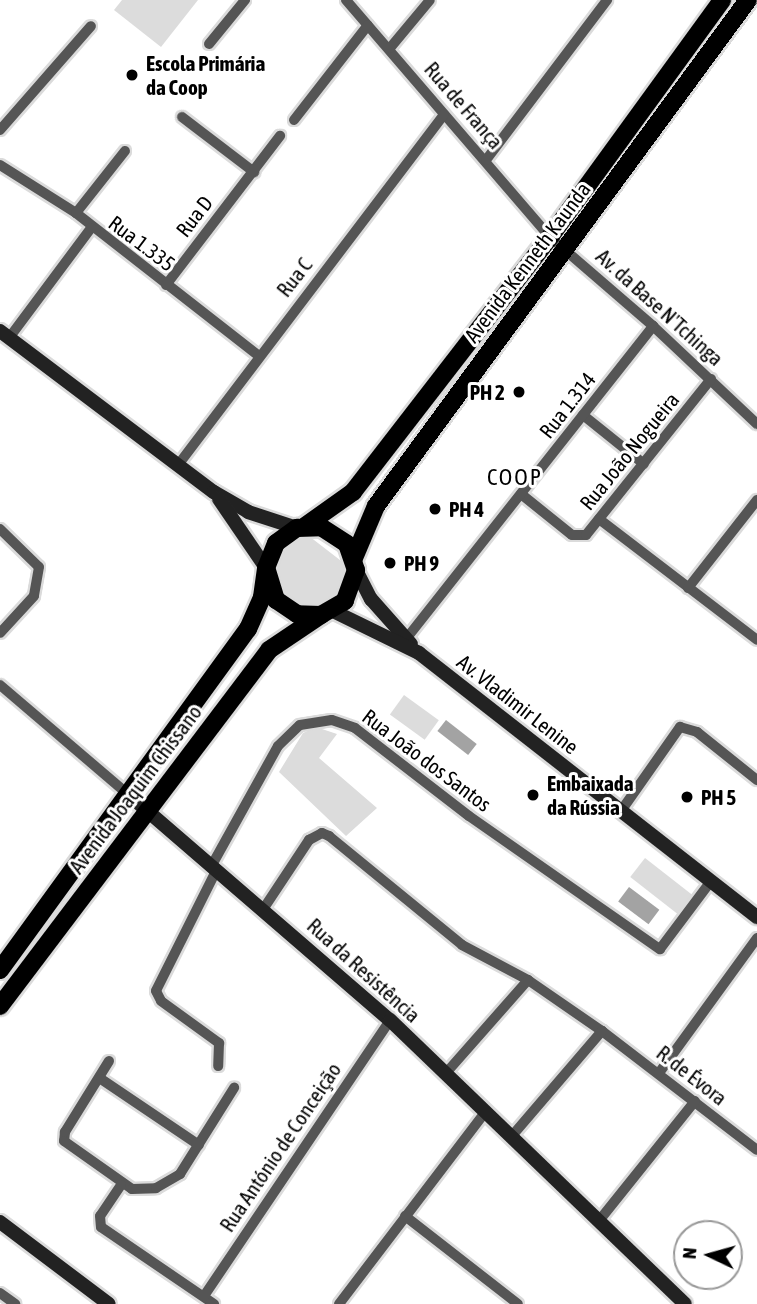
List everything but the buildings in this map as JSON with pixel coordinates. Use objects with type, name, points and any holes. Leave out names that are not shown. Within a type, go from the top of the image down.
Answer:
[{"type":"main road","name":"Avenida Kenneth Kaunda","points":[[301,527],[353,492],[551,237],[722,0]]},
{"type":"main road","name":"Avenida Kenneth Kaunda","points":[[356,564],[376,506],[748,0]]},
{"type":"main road","points":[[4,335],[214,492],[248,512],[301,527],[336,533],[356,564],[350,593],[327,613],[296,614],[276,600],[266,568],[214,492]]},
{"type":"main road","points":[[0,970],[248,629],[262,597],[266,568],[276,543],[301,527]]},
{"type":"main road","name":"Av. Vladimir Lenine","points":[[356,564],[371,599],[405,642],[757,917]]},
{"type":"main road","name":"Av. Vladimir Lenine","points":[[327,613],[405,642]]},
{"type":"main road","name":"Avenida Joaquim Chissano","points":[[0,1006],[269,650],[327,613]]},
{"type":"main road","name":"Rua da Resistência","points":[[129,795],[264,908],[390,1020],[685,1304]]},
{"type":"main road","points":[[0,1222],[110,1304]]},
{"type":"street","points":[[209,44],[245,0]]},
{"type":"street","name":"Rua de França","points":[[346,0],[551,237],[566,250]]},
{"type":"street","points":[[390,48],[430,0]]},
{"type":"street","points":[[486,160],[607,0]]},
{"type":"street","points":[[294,120],[368,24]]},
{"type":"street","points":[[0,130],[91,26]]},
{"type":"street","name":"Rua C","points":[[184,469],[258,355],[444,115]]},
{"type":"street","points":[[182,117],[254,172]]},
{"type":"street","name":"Rua D","points":[[166,285],[280,136]]},
{"type":"street","points":[[76,213],[125,151]]},
{"type":"street","name":"Rua 1.335","points":[[0,165],[76,213],[91,228],[258,355]]},
{"type":"street","points":[[4,335],[91,228]]},
{"type":"street","name":"Av. da Base N'Tchinga","points":[[566,250],[653,326],[757,424]]},
{"type":"street","name":"Rua 1.314","points":[[405,642],[653,326]]},
{"type":"street","name":"Rua João Nogueira","points":[[521,494],[572,535],[586,535],[711,379]]},
{"type":"street","points":[[583,415],[643,464]]},
{"type":"street","points":[[688,588],[757,500]]},
{"type":"street","points":[[599,519],[757,640]]},
{"type":"street","points":[[0,529],[39,567],[34,596],[0,633]]},
{"type":"street","name":"Rua da Resistência","points":[[0,685],[129,795]]},
{"type":"street","name":"Rua João dos Santos","points":[[218,1066],[219,1043],[162,1001],[156,991],[215,867],[278,746],[300,725],[331,720],[355,727],[469,816],[660,949],[711,881]]},
{"type":"street","points":[[621,811],[680,727],[697,733],[757,780]]},
{"type":"street","name":"R. de Évora","points":[[264,908],[310,840],[315,835],[329,835],[462,945],[528,980],[603,1031],[757,1150]]},
{"type":"street","points":[[659,1073],[757,938]]},
{"type":"street","points":[[446,1073],[528,980]]},
{"type":"street","name":"Rua António de Conceição","points":[[204,1296],[390,1020]]},
{"type":"street","points":[[511,1137],[603,1031]]},
{"type":"street","points":[[109,1060],[102,1079],[65,1132],[64,1141],[121,1185],[145,1190],[169,1182],[200,1145],[234,1088]]},
{"type":"street","points":[[102,1079],[200,1145]]},
{"type":"street","points":[[598,1222],[695,1101]]},
{"type":"street","points":[[339,1304],[486,1111]]},
{"type":"street","points":[[121,1185],[100,1216],[102,1227],[214,1304]]},
{"type":"street","points":[[405,1216],[518,1304]]},
{"type":"street","points":[[0,1293],[12,1303]]},
{"type":"shaded area","points":[[122,0],[198,0],[161,47],[114,10]]},
{"type":"shaded area","points":[[305,533],[349,567],[351,597],[303,611],[275,587],[268,551]]},
{"type":"shaded area","points":[[404,695],[439,720],[425,740],[390,714]]},
{"type":"shaded area","points":[[446,720],[477,744],[468,755],[437,731]]},
{"type":"shaded area","points":[[316,727],[337,734],[319,758],[377,808],[346,836],[279,772],[303,733]]},
{"type":"shaded area","points":[[645,858],[693,896],[678,914],[630,877]]},
{"type":"shaded area","points":[[629,887],[659,910],[649,924],[618,901]]},
{"type":"place","name":"Escola Primária da Coop","points":[[132,75]]},
{"type":"place","name":"PH 2","points":[[519,392]]},
{"type":"place","name":"PH 4","points":[[435,509]]},
{"type":"place","name":"PH 9","points":[[390,563]]},
{"type":"place","name":"Embaixada da Rússia","points":[[533,795]]},
{"type":"place","name":"PH 5","points":[[687,797]]},
{"type":"district","name":"COOP","points":[[515,477]]}]
